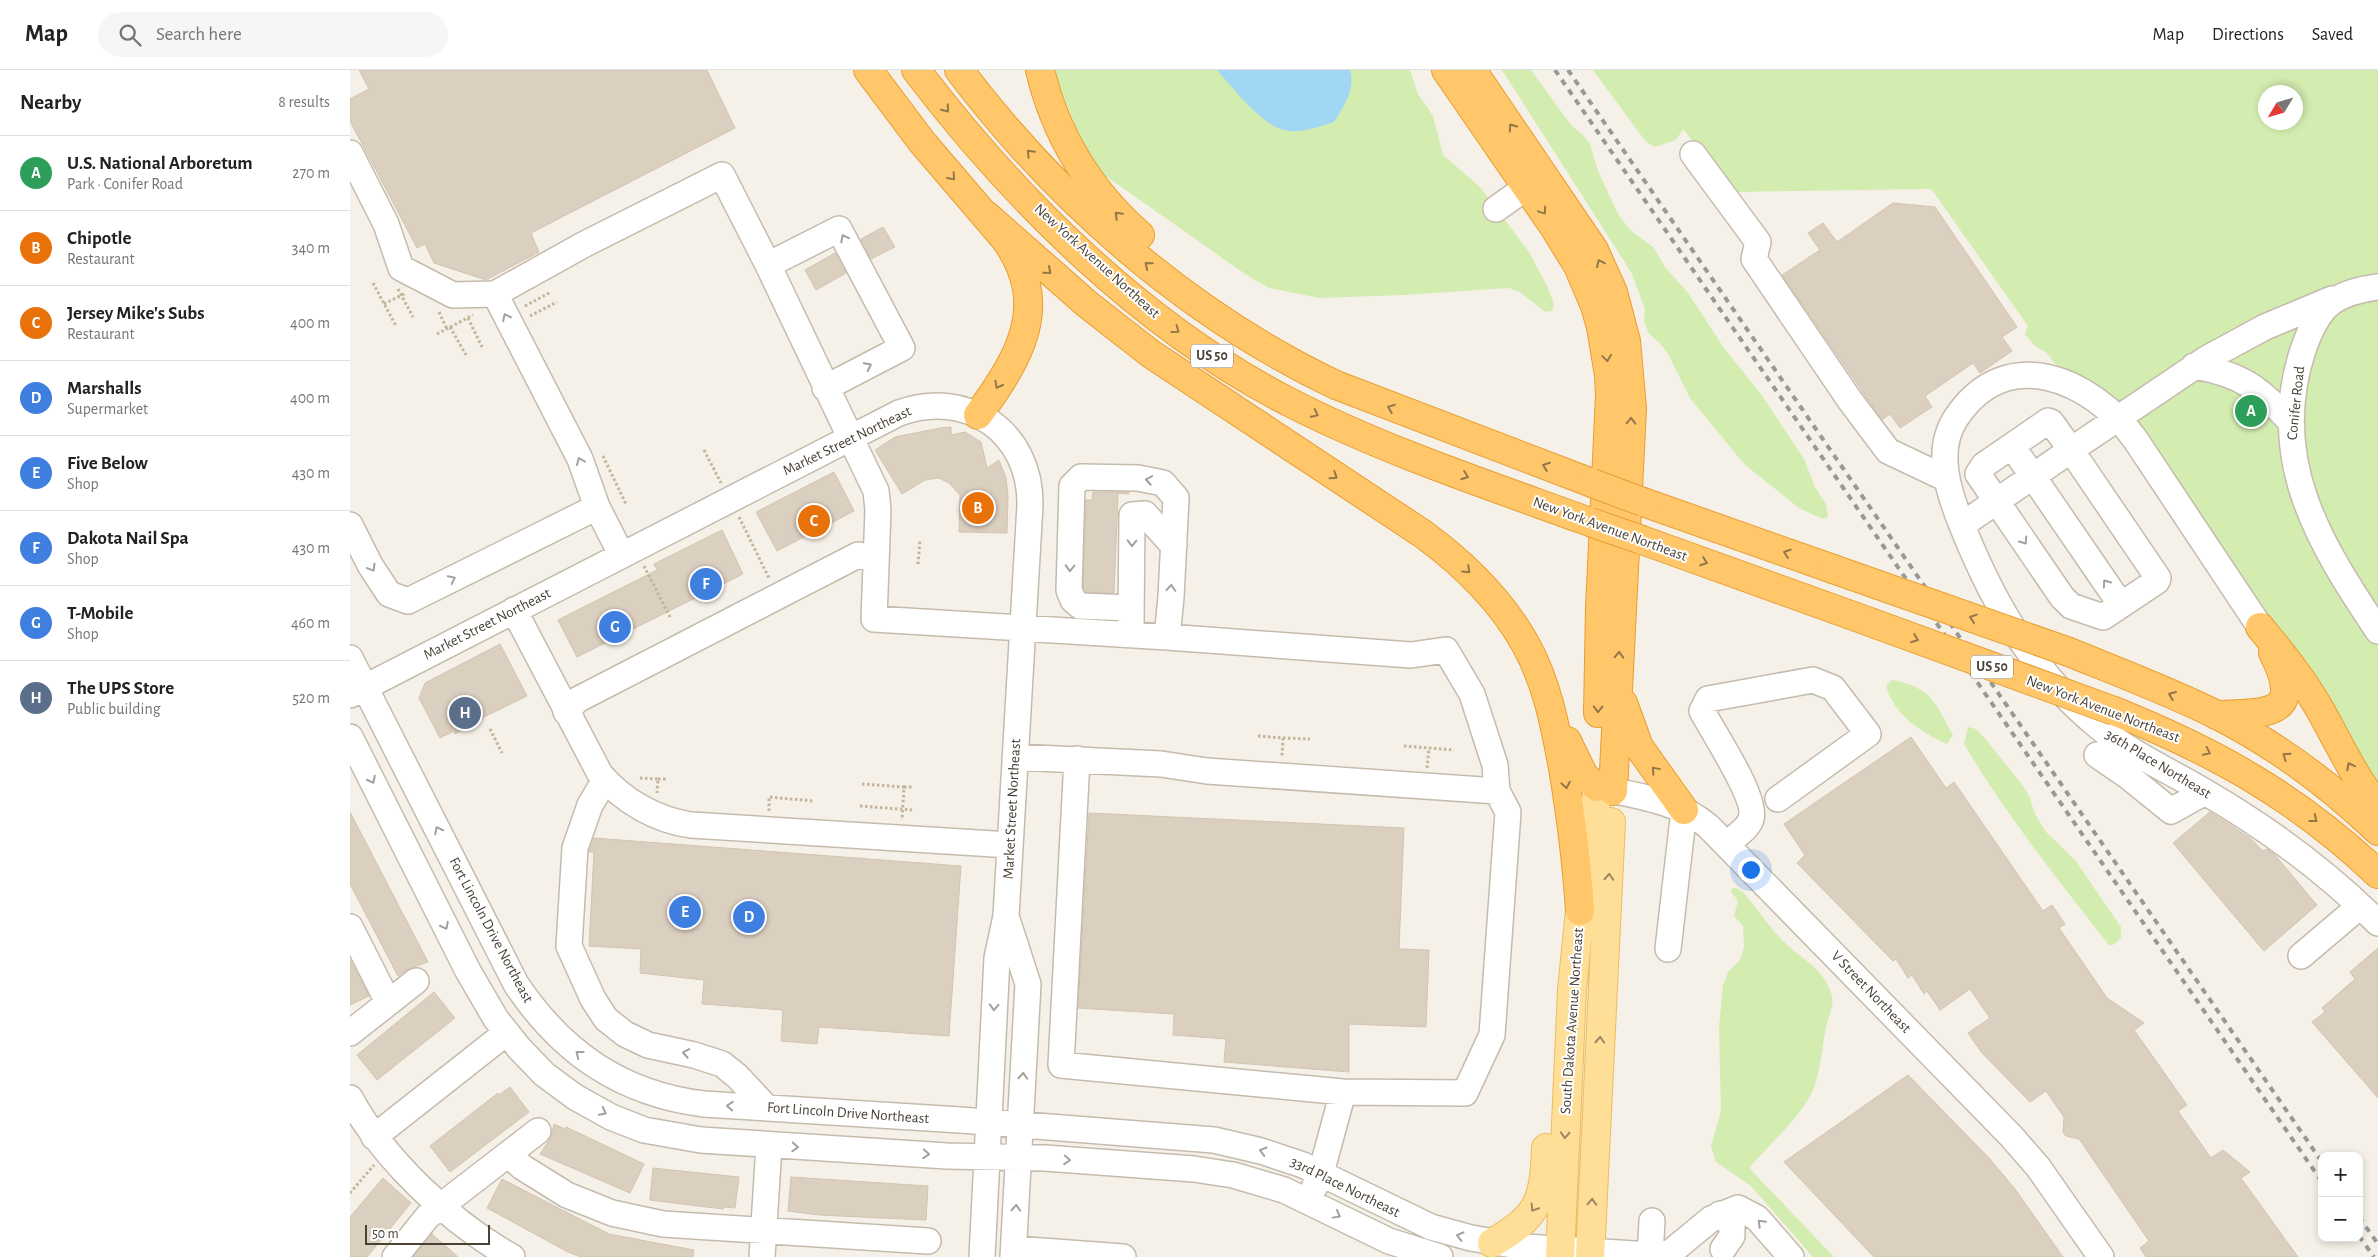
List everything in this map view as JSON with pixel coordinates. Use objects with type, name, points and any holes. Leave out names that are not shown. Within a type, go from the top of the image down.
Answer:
[{"type":"highway","points":[[868,70],[922,142],[1006,239],[1021,265],[1028,287],[1029,312],[1026,329],[1021,344],[978,415]]},
{"type":"highway","name":"New York Avenue Northeast","points":[[916,70],[987,157],[1073,244],[1137,300],[1235,372],[1288,402],[1389,447],[1590,522],[2114,711],[2212,754],[2274,791],[2342,841],[2378,874]]},
{"type":"highway","name":"New York Avenue Northeast","points":[[959,70],[998,119],[1052,177],[1114,237],[1144,262],[1238,331],[1268,350],[1336,385],[1643,502],[2069,652],[2216,715],[2288,757],[2337,794],[2378,831]]},
{"type":"highway","points":[[1040,70],[1046,94],[1064,138],[1087,177],[1114,211],[1175,264],[1336,385]]},
{"type":"highway","points":[[1446,70],[1567,248],[1587,284],[1601,327],[1609,375],[1610,420],[1600,608],[1605,789]]},
{"type":"highway","points":[[1472,70],[1583,231],[1604,270],[1621,318],[1629,364],[1632,408],[1618,688],[1605,789]]},
{"type":"highway","points":[[986,215],[1087,304],[1152,354],[1423,534],[1453,557],[1481,584],[1516,629],[1533,659],[1550,703],[1581,770],[1588,780],[1605,789]]},
{"type":"highway","points":[[2216,715],[2267,712],[2278,707],[2282,702],[2284,687],[2281,670],[2260,627]]},
{"type":"highway","points":[[2260,627],[2298,673],[2358,780],[2378,806]]},
{"type":"highway","points":[[1618,688],[1639,747],[1684,810]]},
{"type":"highway","points":[[1550,703],[1572,822],[1580,911]]},
{"type":"main road","name":"South Dakota Avenue Northeast","points":[[1574,1254],[1572,990],[1580,911],[1605,789]]},
{"type":"main road","name":"South Dakota Avenue Northeast","points":[[1574,1254],[1605,789]]},
{"type":"main road","points":[[1492,1243],[1515,1229],[1528,1217],[1542,1191],[1551,1053],[1558,1026],[1572,990]]},
{"type":"street","points":[[350,153],[386,224],[401,268],[453,295],[495,294],[582,245],[722,175],[768,265],[825,388],[870,478],[877,498],[874,619],[1167,637],[1411,655],[1446,650],[1472,694],[1495,765],[1498,792],[1508,812],[1492,1035],[1465,1093],[1344,1092],[1061,1065],[1077,759]]},
{"type":"street","points":[[1693,154],[1758,242],[1754,259],[1849,398],[1888,451],[1947,479]]},
{"type":"street","points":[[1496,209],[1527,187]]},
{"type":"street","points":[[768,265],[839,229],[902,348],[825,388]]},
{"type":"street","points":[[1962,525],[2194,366],[2265,327],[2332,299],[2378,287]]},
{"type":"street","points":[[495,294],[580,459],[597,507],[622,554]]},
{"type":"street","name":"Conifer Road","points":[[2332,299],[2315,323],[2305,344],[2296,375],[2291,422],[2291,445],[2294,466],[2308,510],[2331,555],[2378,631]]},
{"type":"street","points":[[2194,366],[2220,370],[2243,380],[2268,397],[2291,422]]},
{"type":"street","name":"36th Place Northeast","points":[[2260,627],[2135,439],[2118,418],[2088,393],[2052,378],[2024,374],[1997,382],[1974,397],[1950,427],[1945,451],[1947,479],[1962,525],[2002,612],[2025,648],[2054,685],[2115,740],[2205,792],[2276,838],[2360,906],[2378,923]]},
{"type":"street","name":"Market Street Northeast","points":[[358,691],[894,415],[920,406],[950,406],[965,409],[978,415],[999,430],[1012,443],[1025,467],[1030,486],[1030,517],[1006,916],[997,958],[988,1122]]},
{"type":"street","points":[[2048,421],[2051,422],[2071,450],[2158,578],[2158,581],[2103,617],[2071,606],[1978,474],[1984,465],[2048,421]]},
{"type":"street","points":[[2012,446],[2121,605]]},
{"type":"street","points":[[1131,608],[1080,606],[1073,600],[1069,590],[1072,486],[1080,477],[1138,478],[1163,482],[1176,498],[1167,637]]},
{"type":"street","points":[[350,525],[370,565],[389,594],[408,601],[597,507]]},
{"type":"street","points":[[1131,635],[1132,515],[1145,514],[1174,546]]},
{"type":"street","points":[[566,712],[577,700],[858,555],[876,560]]},
{"type":"street","points":[[514,610],[593,764],[605,780],[618,792],[644,809],[679,823],[1010,845]]},
{"type":"street","name":"Fort Lincoln Drive Northeast","points":[[350,658],[358,691],[516,984],[552,1031],[596,1067],[647,1091],[684,1101],[1021,1125]]},
{"type":"street","points":[[1727,844],[1751,822],[1754,810],[1746,791],[1702,712],[1708,699],[1813,680],[1833,688],[1868,734],[1778,799]]},
{"type":"street","points":[[350,737],[473,980],[506,1033],[531,1062],[559,1086],[619,1120],[644,1130],[680,1138],[769,1145],[1019,1158]]},
{"type":"street","points":[[2098,755],[2129,777],[2170,811],[2205,792]]},
{"type":"street","points":[[1015,757],[1161,764],[1207,771],[1498,792]]},
{"type":"street","points":[[605,780],[590,805],[575,848],[568,946],[593,999],[606,1019],[625,1034],[648,1045],[694,1055],[722,1064],[738,1076],[768,1108]]},
{"type":"street","name":"V Street Northeast","points":[[1605,789],[1656,800],[1684,810],[1701,820],[1727,844],[2011,1136],[2038,1167],[2101,1257]]},
{"type":"street","points":[[1668,949],[1684,810]]},
{"type":"street","points":[[2301,956],[2360,906]]},
{"type":"street","name":"Market Street Northeast","points":[[1006,916],[1028,984],[1021,1125]]},
{"type":"street","points":[[350,927],[388,1002]]},
{"type":"street","points":[[350,1033],[416,981]]},
{"type":"street","points":[[374,1137],[506,1033]]},
{"type":"street","points":[[1308,1200],[1321,1173],[1344,1092]]},
{"type":"street","points":[[350,1098],[374,1137],[440,1206],[512,1257]]},
{"type":"street","points":[[982,1257],[988,1122]]},
{"type":"street","points":[[1021,1125],[1014,1253],[1123,1257]]},
{"type":"street","name":"33rd Place Northeast","points":[[1021,1125],[1214,1140],[1261,1151],[1321,1173],[1423,1224],[1492,1243],[1574,1254],[1642,1256],[1671,1252],[1711,1219],[1720,1214]]},
{"type":"street","points":[[395,1257],[428,1216],[538,1131]]},
{"type":"street","points":[[762,1257],[769,1145]]},
{"type":"street","points":[[509,1155],[522,1167],[567,1195],[612,1213],[663,1224],[764,1232],[928,1241]]},
{"type":"street","name":"33rd Place Northeast","points":[[1019,1158],[1174,1167],[1216,1172],[1250,1179],[1308,1200],[1389,1241],[1440,1257]]},
{"type":"street","points":[[1720,1214],[1738,1208],[1757,1218],[1791,1257]]},
{"type":"street","points":[[1720,1214],[1732,1223],[1732,1236],[1722,1249]]},
{"type":"street","points":[[1642,1256],[1651,1220]]},
{"type":"path","points":[[394,281],[413,317]]},
{"type":"path","points":[[373,283],[396,326]]},
{"type":"path","points":[[525,306],[551,292]]},
{"type":"path","points":[[530,316],[557,302]]},
{"type":"path","points":[[435,305],[466,355]]},
{"type":"path","points":[[468,318],[482,347]]},
{"type":"path","points":[[704,450],[724,488]]},
{"type":"path","points":[[735,510],[778,596]]},
{"type":"path","points":[[918,564],[920,540]]},
{"type":"path","points":[[644,566],[670,617]]},
{"type":"path","points":[[490,729],[502,753]]},
{"type":"path","points":[[1258,736],[1310,740]]},
{"type":"path","points":[[1280,776],[1283,738]]},
{"type":"path","points":[[1404,746],[1454,750]]},
{"type":"path","points":[[658,779],[668,779]]},
{"type":"path","points":[[862,784],[914,787]]},
{"type":"path","points":[[891,838],[902,825],[904,787]]},
{"type":"path","points":[[860,806],[912,810]]},
{"type":"path","points":[[350,1193],[374,1164]]},
{"type":"green space","points":[[1056,70],[1410,70],[1418,94],[1433,116],[1443,155],[1480,187],[1529,252],[1547,286],[1554,304],[1552,311],[1545,312],[1520,292],[1509,288],[1320,298],[1269,288],[1248,276],[1100,172],[1078,133],[1057,80]]},
{"type":"green space","points":[[1502,70],[1531,70],[1571,125],[1590,144],[1598,171],[1618,214],[1630,230],[1654,248],[1665,267],[1688,293],[1724,348],[1761,394],[1804,459],[1815,487],[1826,504],[1828,517],[1823,519],[1799,508],[1744,464],[1690,398],[1668,354],[1660,343],[1649,334],[1644,321],[1645,309],[1631,272]]},
{"type":"green space","points":[[1593,70],[2378,70],[2378,789],[2281,637],[2109,392],[2055,364],[2046,352],[2036,347],[2025,334],[2028,326],[1932,190],[1734,192],[1683,129],[1676,140],[1655,147],[1646,142]]},
{"type":"green space","points":[[1892,680],[1916,687],[1931,698],[1953,735],[1947,744],[1918,728],[1895,706],[1886,686]]},
{"type":"green space","points":[[1968,727],[1976,729],[2023,786],[2029,796],[2035,814],[2046,832],[2075,860],[2121,927],[2121,938],[2113,945],[2109,945],[2033,847],[1997,796],[1964,744]]},
{"type":"green space","points":[[1732,888],[1743,892],[1779,936],[1823,977],[1832,997],[1833,1002],[1826,1027],[1818,1072],[1809,1098],[1794,1119],[1750,1167],[1834,1257],[1813,1257],[1751,1186],[1716,1162],[1711,1146],[1721,1111],[1719,1027],[1723,985],[1728,972],[1740,960],[1744,947],[1743,926],[1734,916],[1738,901],[1731,891]]},
{"type":"water","points":[[1217,70],[1350,70],[1351,83],[1348,97],[1334,122],[1309,129],[1290,131],[1275,127],[1266,121]]},
{"type":"building","points":[[359,70],[707,70],[735,128],[531,233],[539,252],[486,280],[434,263],[425,244],[417,248],[350,121],[350,99],[369,89]]},
{"type":"building","points":[[1893,203],[1935,207],[2017,327],[2002,337],[2012,351],[1980,373],[1973,363],[1925,396],[1932,407],[1900,428],[1890,414],[1882,420],[1782,275],[1820,250],[1808,233],[1823,223],[1837,242]]},
{"type":"building","points":[[883,227],[895,247],[871,259],[861,239]]},
{"type":"building","points":[[835,253],[846,273],[816,290],[805,270]]},
{"type":"building","points":[[951,427],[951,435],[965,432],[981,442],[987,468],[999,460],[1006,478],[1008,496],[1007,533],[959,532],[960,495],[949,483],[939,478],[925,480],[902,494],[875,450],[895,437]]},
{"type":"building","points":[[834,472],[854,511],[777,551],[756,512]]},
{"type":"building","points":[[1093,492],[1129,492],[1129,494],[1118,493],[1114,593],[1086,592],[1083,587],[1086,500],[1092,500]]},
{"type":"building","points":[[722,530],[743,574],[577,657],[558,620],[657,570],[654,564]]},
{"type":"building","points":[[500,644],[527,696],[482,718],[455,734],[454,731],[440,738],[419,698],[425,683]]},
{"type":"building","points":[[1911,737],[1946,788],[1954,782],[2043,911],[2052,905],[2065,924],[2059,928],[2107,998],[2144,1023],[2134,1030],[2187,1105],[2178,1111],[2211,1158],[2223,1150],[2250,1172],[2241,1178],[2298,1257],[2146,1257],[2140,1248],[2149,1241],[2079,1139],[2066,1136],[2063,1132],[2064,1117],[2046,1091],[2030,1102],[1982,1053],[1968,1033],[1990,1018],[1970,989],[1940,1010],[1927,991],[1924,994],[1912,975],[1908,978],[1896,959],[1893,961],[1797,863],[1805,855],[1784,824]]},
{"type":"building","points":[[350,812],[428,962],[408,969],[398,976],[350,884]]},
{"type":"building","points":[[2210,812],[2250,838],[2263,851],[2267,849],[2275,855],[2317,905],[2264,951],[2173,843]]},
{"type":"building","points":[[1089,813],[1404,828],[1399,949],[1429,950],[1426,1027],[1349,1024],[1349,1072],[1224,1062],[1226,1039],[1173,1035],[1174,1014],[1078,1008]]},
{"type":"building","points":[[594,838],[961,866],[949,1036],[819,1027],[817,1044],[781,1041],[783,1010],[702,1004],[704,980],[640,973],[641,949],[589,946],[594,852],[589,852]]},
{"type":"building","points":[[2378,948],[2378,1098],[2312,1022],[2325,1012],[2322,1008],[2355,979],[2350,972]]},
{"type":"building","points":[[350,960],[369,996],[350,1005]]},
{"type":"building","points":[[434,992],[455,1018],[377,1080],[357,1055]]},
{"type":"building","points":[[1908,1075],[1990,1159],[2015,1189],[2063,1257],[1874,1257],[1784,1162]]},
{"type":"building","points":[[510,1087],[529,1112],[450,1172],[430,1146],[498,1093],[499,1095]]},
{"type":"building","points":[[554,1124],[565,1129],[566,1127],[644,1164],[630,1193],[540,1154],[551,1137]]},
{"type":"building","points":[[653,1168],[739,1177],[735,1208],[724,1207],[723,1209],[650,1200]]},
{"type":"building","points":[[791,1177],[928,1186],[926,1220],[819,1215],[788,1211]]},
{"type":"building","points":[[383,1178],[411,1203],[367,1257],[350,1257],[350,1217]]},
{"type":"building","points":[[502,1179],[609,1234],[694,1250],[693,1257],[581,1257],[568,1252],[487,1208]]},
{"type":"building","points":[[432,1234],[458,1257],[413,1257]]},
{"type":"railway","points":[[1555,70],[2318,1176]]},
{"type":"railway","points":[[1568,70],[2318,1156]]},
{"type":"railway","points":[[2363,1223],[2378,1244]]},
{"type":"railway","points":[[2363,1242],[2374,1257]]},
{"type":"place","name":"U.S. National Arboretum","points":[[2251,411]]},
{"type":"place","name":"Chipotle","points":[[978,508]]},
{"type":"place","name":"Jersey Mike's Subs","points":[[814,521]]},
{"type":"place","name":"Dakota Nail Spa","points":[[706,584]]},
{"type":"place","name":"T-Mobile","points":[[615,627]]},
{"type":"place","name":"The UPS Store","points":[[465,713]]},
{"type":"place","name":"Five Below","points":[[685,912]]},
{"type":"place","name":"Marshalls","points":[[749,917]]}]
